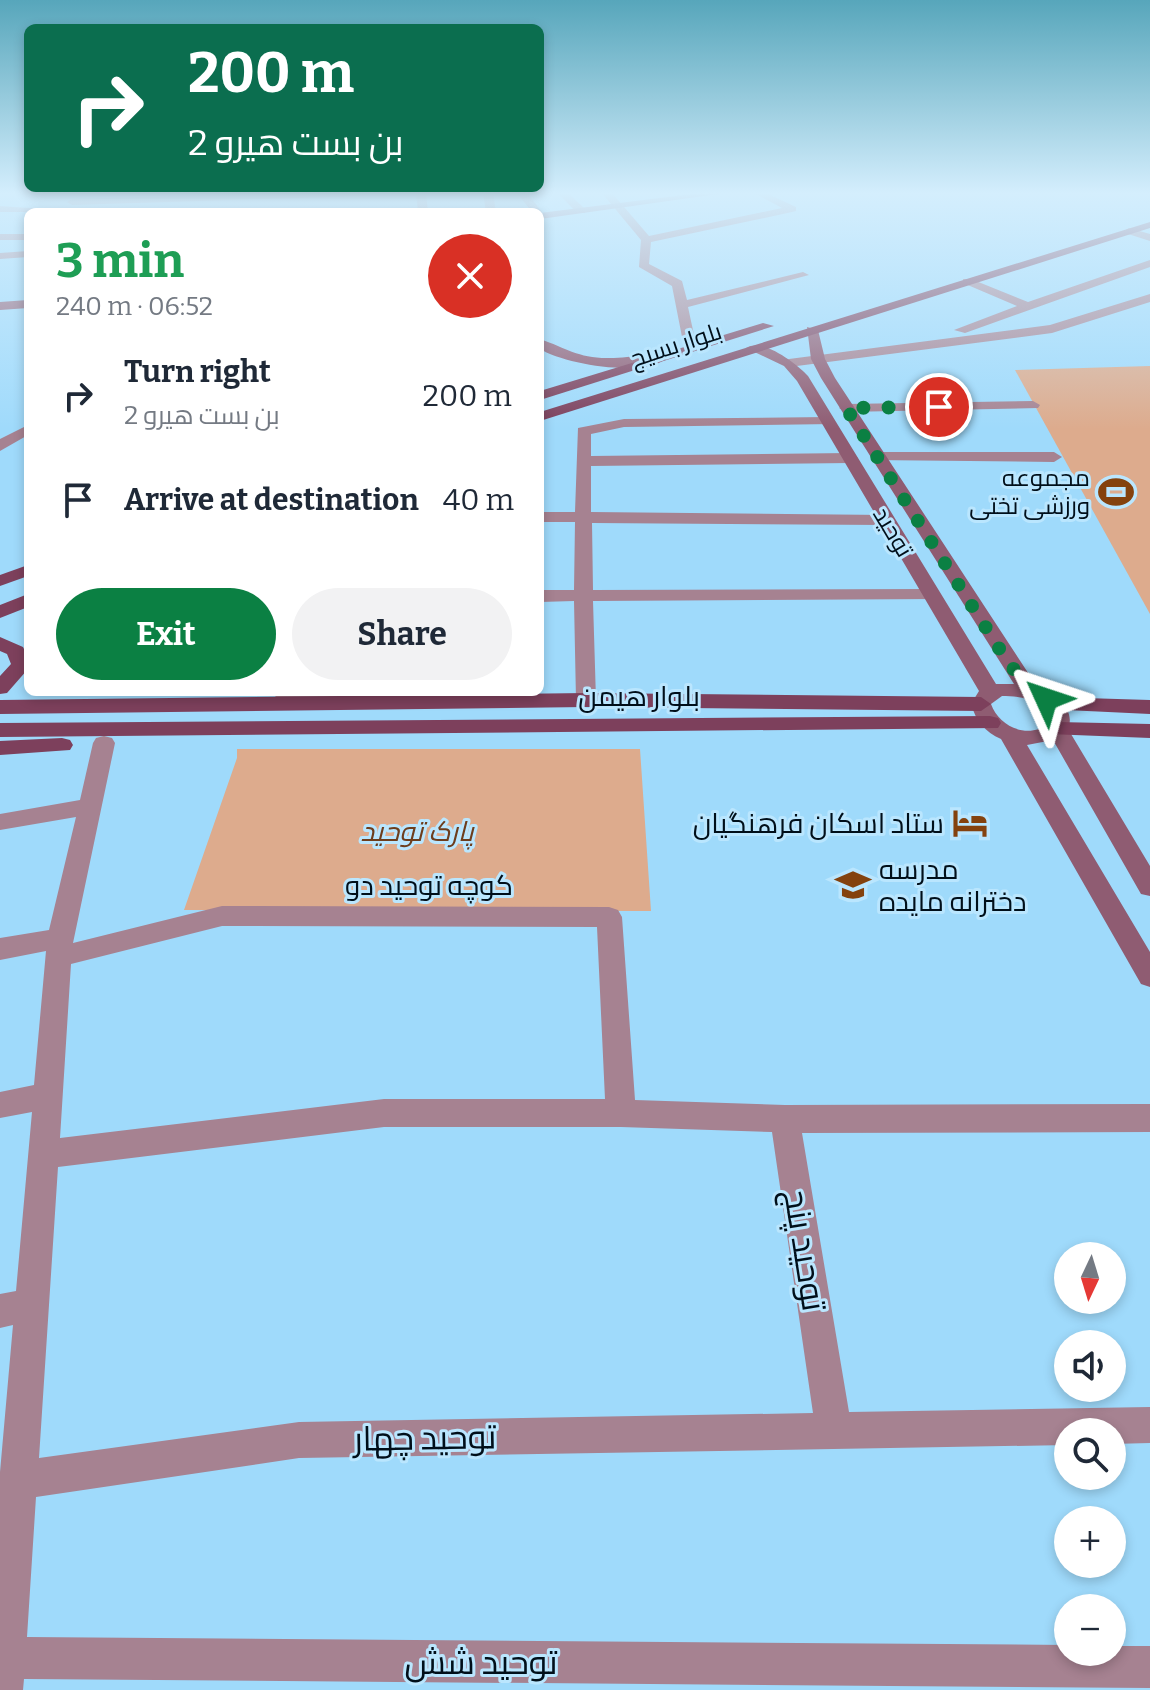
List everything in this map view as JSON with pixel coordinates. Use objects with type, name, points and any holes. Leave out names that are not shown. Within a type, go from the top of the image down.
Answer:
[{"type":"main road","points":[[943,275],[953,272]]},
{"type":"main road","name":"بلوار بسیج","points":[[544,416],[997,272]]},
{"type":"main road","name":"بلوار بسیج","points":[[544,395],[779,323]]},
{"type":"main road","points":[[0,581],[24,572]]},
{"type":"main road","points":[[0,612],[24,602]]},
{"type":"main road","points":[[0,643],[16,651],[21,665],[0,688]]},
{"type":"main road","name":"بلوار هیمن","points":[[0,707],[586,700],[993,713]]},
{"type":"main road","points":[[1052,704],[1150,707]]},
{"type":"main road","name":"بلوار هیمن","points":[[0,730],[993,713]]},
{"type":"main road","points":[[0,748],[193,739],[255,728]]},
{"type":"main road","points":[[1057,729],[1150,731]]},
{"type":"street","points":[[656,272],[678,284],[690,349]]},
{"type":"street","points":[[915,346],[1125,272]]},
{"type":"street","points":[[680,305],[803,275]]},
{"type":"street","points":[[967,281],[1028,306]]},
{"type":"street","points":[[753,348],[789,363],[1052,329],[1150,298]]},
{"type":"street","points":[[0,306],[24,304]]},
{"type":"street","name":"توحید","points":[[812,330],[818,359],[846,408],[1030,692]]},
{"type":"street","points":[[544,345],[566,356],[595,362],[657,360]]},
{"type":"street","name":"توحید","points":[[789,363],[803,379],[930,595],[970,655],[993,713],[1150,976]]},
{"type":"street","points":[[846,408],[1033,405]]},
{"type":"street","points":[[586,700],[582,596],[585,517],[583,431],[624,423],[828,421]]},
{"type":"street","points":[[2,443],[24,431]]},
{"type":"street","points":[[877,457],[1054,457]]},
{"type":"street","points":[[583,461],[850,458]]},
{"type":"street","points":[[544,517],[886,520]]},
{"type":"street","points":[[544,596],[930,595]]},
{"type":"street","points":[[970,655],[1002,653]]},
{"type":"street","points":[[1009,689],[1030,692],[1052,704],[1061,720],[1057,729],[1042,737],[1032,738],[993,713],[1009,689]]},
{"type":"street","points":[[380,696],[461,703]]},
{"type":"street","points":[[1057,729],[1150,887]]},
{"type":"street","points":[[3,1674],[5,1583],[20,1480],[16,1307],[44,1154],[59,947],[104,743]]},
{"type":"street","points":[[0,822],[91,806]]},
{"type":"street","name":"کوچه توحید دو","points":[[59,947],[222,916],[609,917],[621,1113]]},
{"type":"street","points":[[0,949],[59,947]]},
{"type":"street","points":[[0,1105],[48,1095]]},
{"type":"street","points":[[44,1154],[384,1113],[621,1113],[785,1119],[1150,1118]]},
{"type":"street","name":"توحید پنج","points":[[785,1119],[834,1431]]},
{"type":"street","points":[[834,1431],[1150,1425]]},
{"type":"street","name":"توحید چهار","points":[[20,1480],[299,1440],[834,1431]]},
{"type":"street","name":"توحید شش","points":[[3,1674],[1016,1678],[1150,1667]]},
{"type":"green space","name":"مجموعه ورزشی تختی","points":[[1150,366],[1150,614],[1015,370]]},
{"type":"green space","name":"پارک توحید","points":[[237,749],[640,749],[651,911],[184,910],[237,758]]},
{"type":"place","name":"مجموعه ورزشی تختی","points":[[1116,492]]},
{"type":"place","name":"ستاد اسکان فرهنگیان","points":[[970,823]]},
{"type":"place","name":"مدرسه دخترانه مایده","points":[[853,885]]},
{"type":"route","points":[[939,407],[846,408],[1002,653],[1030,692],[1046,699]]}]
